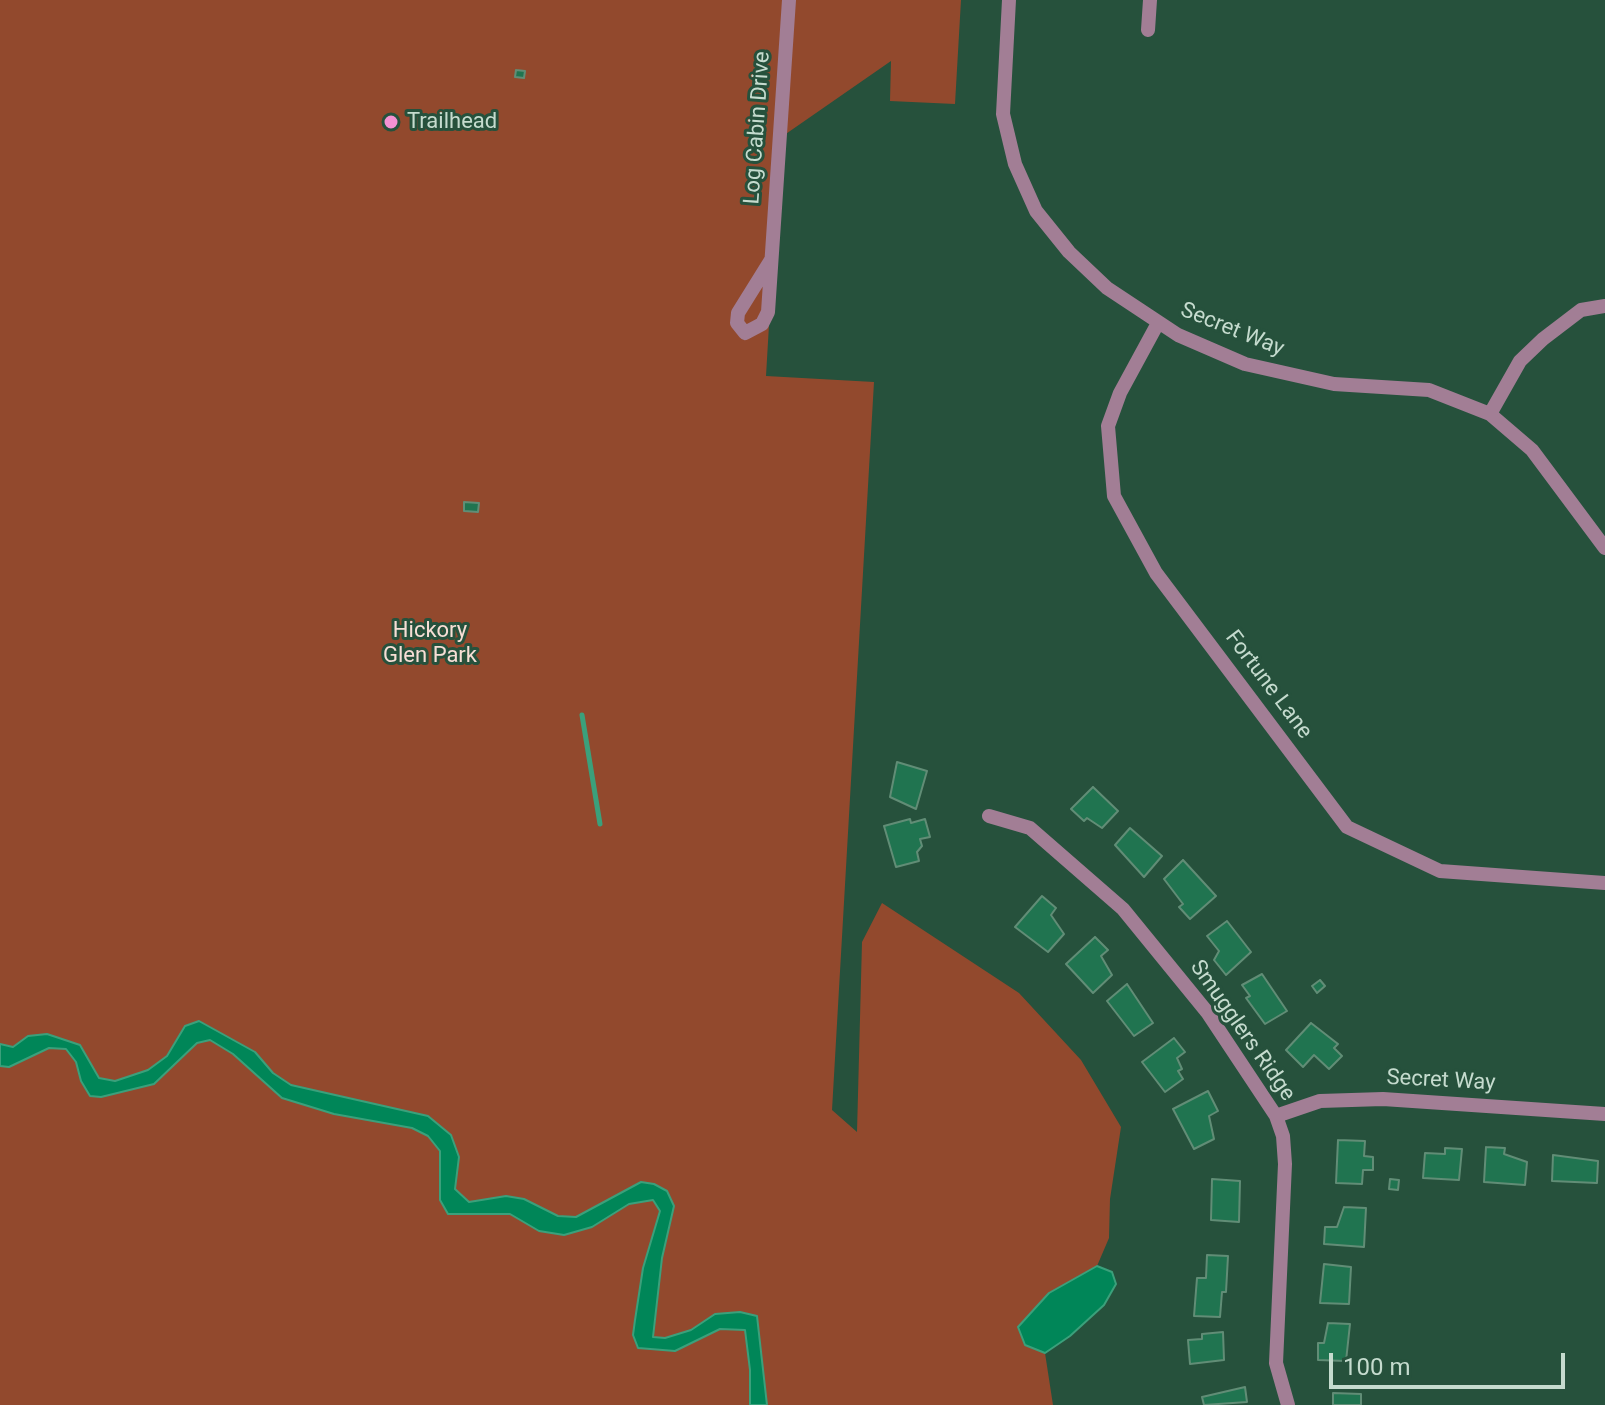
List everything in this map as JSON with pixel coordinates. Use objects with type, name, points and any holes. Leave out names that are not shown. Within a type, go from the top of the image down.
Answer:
[{"type":"street","name":"Log Cabin Drive","points":[[771,260],[789,0]]},
{"type":"street","name":"Secret Way","points":[[1009,0],[1003,114],[1015,164],[1036,211],[1069,252],[1107,288],[1158,323],[1245,364],[1334,384],[1429,390],[1490,414],[1532,450],[1605,548]]},
{"type":"street","points":[[1148,30],[1150,0]]},
{"type":"street","points":[[1490,414],[1520,361],[1581,310],[1605,306]]},
{"type":"street","name":"Fortune Lane","points":[[1158,323],[1120,393],[1108,426],[1114,496],[1156,573],[1347,827],[1440,871],[1605,883]]},
{"type":"street","name":"Smugglers Ridge","points":[[989,816],[1030,828],[1123,909],[1207,1012],[1276,1116],[1285,1164],[1276,1363],[1288,1405]]},
{"type":"street","name":"Secret Way","points":[[1276,1116],[1320,1101],[1383,1099],[1605,1114]]},
{"type":"green space","name":"Hickory Glen Park","points":[[0,0],[961,0],[955,104],[890,101],[891,61],[780,138],[766,376],[874,382],[832,1110],[857,1132],[862,942],[882,903],[1019,993],[1081,1060],[1121,1127],[1110,1199],[1109,1238],[1097,1266],[1049,1293],[1019,1327],[1026,1345],[1045,1353],[1053,1405],[0,1405]]},
{"type":"shaded area","points":[[199,1021],[255,1052],[273,1073],[291,1085],[428,1116],[451,1135],[459,1157],[455,1189],[469,1202],[506,1196],[524,1199],[558,1216],[576,1217],[641,1182],[667,1191],[674,1206],[662,1258],[653,1337],[665,1338],[691,1330],[715,1314],[740,1312],[757,1316],[767,1405],[750,1405],[745,1330],[720,1329],[675,1351],[638,1348],[633,1335],[643,1268],[660,1211],[653,1200],[629,1204],[592,1227],[564,1235],[539,1231],[510,1214],[448,1214],[440,1200],[440,1151],[428,1136],[412,1128],[334,1114],[282,1098],[233,1054],[210,1040],[197,1043],[154,1084],[101,1097],[90,1096],[81,1081],[76,1062],[66,1049],[49,1048],[9,1067],[0,1066],[0,1044],[13,1047],[28,1036],[47,1034],[80,1045],[99,1078],[115,1081],[148,1070],[167,1056],[185,1026]]},
{"type":"shaded area","points":[[1097,1266],[1112,1272],[1116,1284],[1104,1305],[1070,1336],[1045,1353],[1025,1345],[1018,1327],[1038,1305],[1049,1293]]},
{"type":"building","points":[[516,70],[525,71],[524,78],[515,77]]},
{"type":"building","points":[[464,502],[479,503],[478,512],[464,511]]},
{"type":"building","points":[[897,762],[927,771],[916,809],[890,797]]},
{"type":"building","points":[[1093,787],[1118,811],[1102,828],[1087,818],[1084,821],[1071,809]]},
{"type":"building","points":[[910,819],[911,823],[925,819],[930,837],[920,839],[922,846],[917,852],[919,861],[896,867],[884,826]]},
{"type":"building","points":[[1130,828],[1162,856],[1144,877],[1115,845]]},
{"type":"building","points":[[1183,860],[1216,896],[1190,919],[1179,907],[1183,904],[1164,879]]},
{"type":"building","points":[[1042,896],[1056,908],[1051,915],[1064,934],[1048,952],[1015,927]]},
{"type":"building","points":[[1227,921],[1251,952],[1226,975],[1214,960],[1219,951],[1207,936]]},
{"type":"building","points":[[1095,937],[1108,950],[1101,956],[1112,975],[1093,993],[1066,964]]},
{"type":"building","points":[[1262,974],[1287,1011],[1265,1024],[1246,998],[1250,996],[1242,985]]},
{"type":"building","points":[[1320,980],[1325,986],[1317,993],[1312,986]]},
{"type":"building","points":[[1127,984],[1153,1023],[1134,1036],[1107,1001]]},
{"type":"building","points":[[1311,1023],[1338,1044],[1334,1048],[1342,1056],[1329,1069],[1314,1055],[1303,1067],[1286,1050]]},
{"type":"building","points":[[1174,1038],[1185,1052],[1177,1058],[1182,1069],[1178,1071],[1183,1079],[1165,1092],[1142,1062]]},
{"type":"building","points":[[1208,1091],[1218,1111],[1209,1116],[1214,1139],[1194,1149],[1173,1109]]},
{"type":"building","points":[[1338,1140],[1365,1141],[1364,1156],[1373,1157],[1373,1170],[1363,1170],[1362,1184],[1336,1183]]},
{"type":"building","points":[[1486,1147],[1505,1148],[1504,1154],[1527,1162],[1525,1185],[1484,1182]]},
{"type":"building","points":[[1445,1148],[1462,1149],[1459,1180],[1423,1178],[1425,1153],[1445,1154]]},
{"type":"building","points":[[1553,1155],[1598,1161],[1597,1183],[1552,1181]]},
{"type":"building","points":[[1212,1179],[1240,1181],[1239,1222],[1211,1220]]},
{"type":"building","points":[[1390,1179],[1399,1180],[1398,1190],[1389,1189]]},
{"type":"building","points":[[1344,1207],[1366,1208],[1364,1247],[1324,1244],[1325,1227],[1337,1227]]},
{"type":"building","points":[[1207,1255],[1228,1256],[1226,1292],[1222,1292],[1220,1317],[1194,1316],[1197,1278],[1206,1278]]},
{"type":"building","points":[[1324,1264],[1351,1267],[1349,1304],[1320,1303]]},
{"type":"building","points":[[1328,1323],[1350,1324],[1346,1361],[1318,1360],[1318,1343],[1324,1343]]},
{"type":"building","points":[[1223,1332],[1224,1360],[1190,1364],[1188,1340],[1202,1339],[1202,1334]]},
{"type":"building","points":[[1245,1387],[1247,1402],[1204,1405],[1202,1397]]},
{"type":"building","points":[[1333,1393],[1361,1394],[1361,1405],[1333,1405]]},
{"type":"waterway","points":[[582,715],[600,824]]},
{"type":"place","name":"Trailhead","points":[[391,122]]}]
